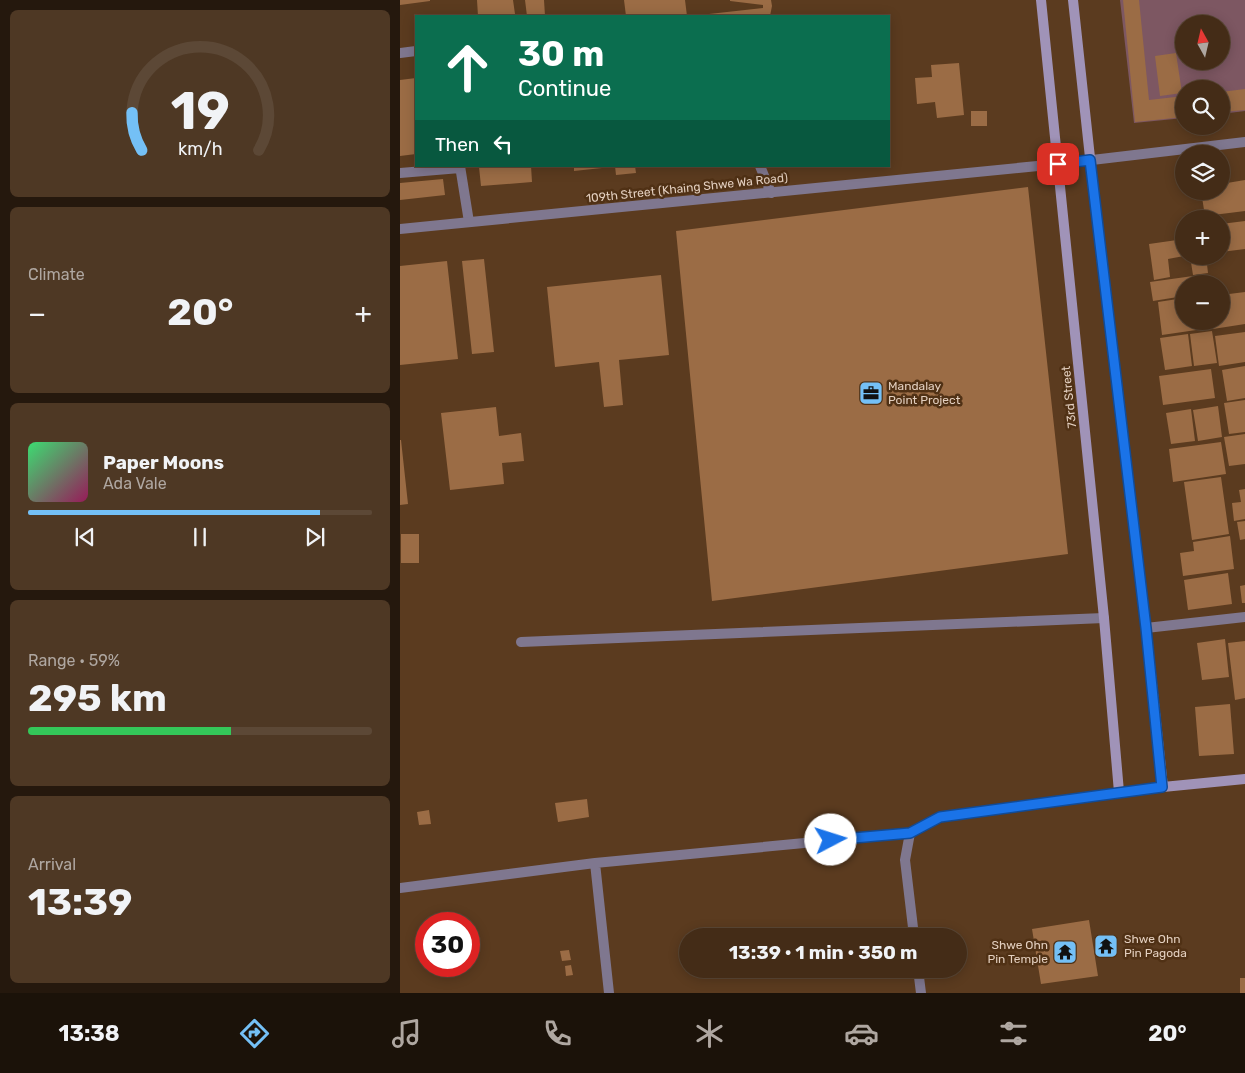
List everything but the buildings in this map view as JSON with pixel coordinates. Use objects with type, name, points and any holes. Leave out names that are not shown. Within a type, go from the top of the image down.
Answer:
[{"type":"main road","name":"73rd Street","points":[[1042,0],[1104,618],[1119,792]]},
{"type":"main road","points":[[1073,0],[1090,160],[1146,628],[1162,787]]},
{"type":"main road","points":[[910,833],[940,817],[1119,792],[1245,779]]},
{"type":"street","points":[[400,53],[415,51]]},
{"type":"street","name":"109th Street (Khaing Shwe Wa Road)","points":[[400,229],[1058,164],[1245,142]]},
{"type":"street","points":[[400,173],[460,167],[469,222]]},
{"type":"street","points":[[760,167],[771,193]]},
{"type":"street","points":[[1146,628],[1245,617]]},
{"type":"street","points":[[521,642],[1104,618]]},
{"type":"street","points":[[400,888],[594,863],[910,833],[905,860],[913,928]]},
{"type":"street","points":[[594,863],[609,993]]},
{"type":"street","points":[[919,978],[921,993]]},
{"type":"shaded area","points":[[1120,0],[1245,0],[1245,111],[1230,113],[1230,80],[1175,80],[1175,119],[1134,123]]},
{"type":"place","name":"Mandalay Point Project","points":[[871,393]]},
{"type":"place","name":"Shwe Ohn Pin Pagoda","points":[[1106,946]]},
{"type":"place","name":"Shwe Ohn Pin Temple","points":[[1065,952]]},
{"type":"route","points":[[831,840],[910,833],[940,817],[1162,787],[1146,628],[1090,160],[1058,164]]}]
